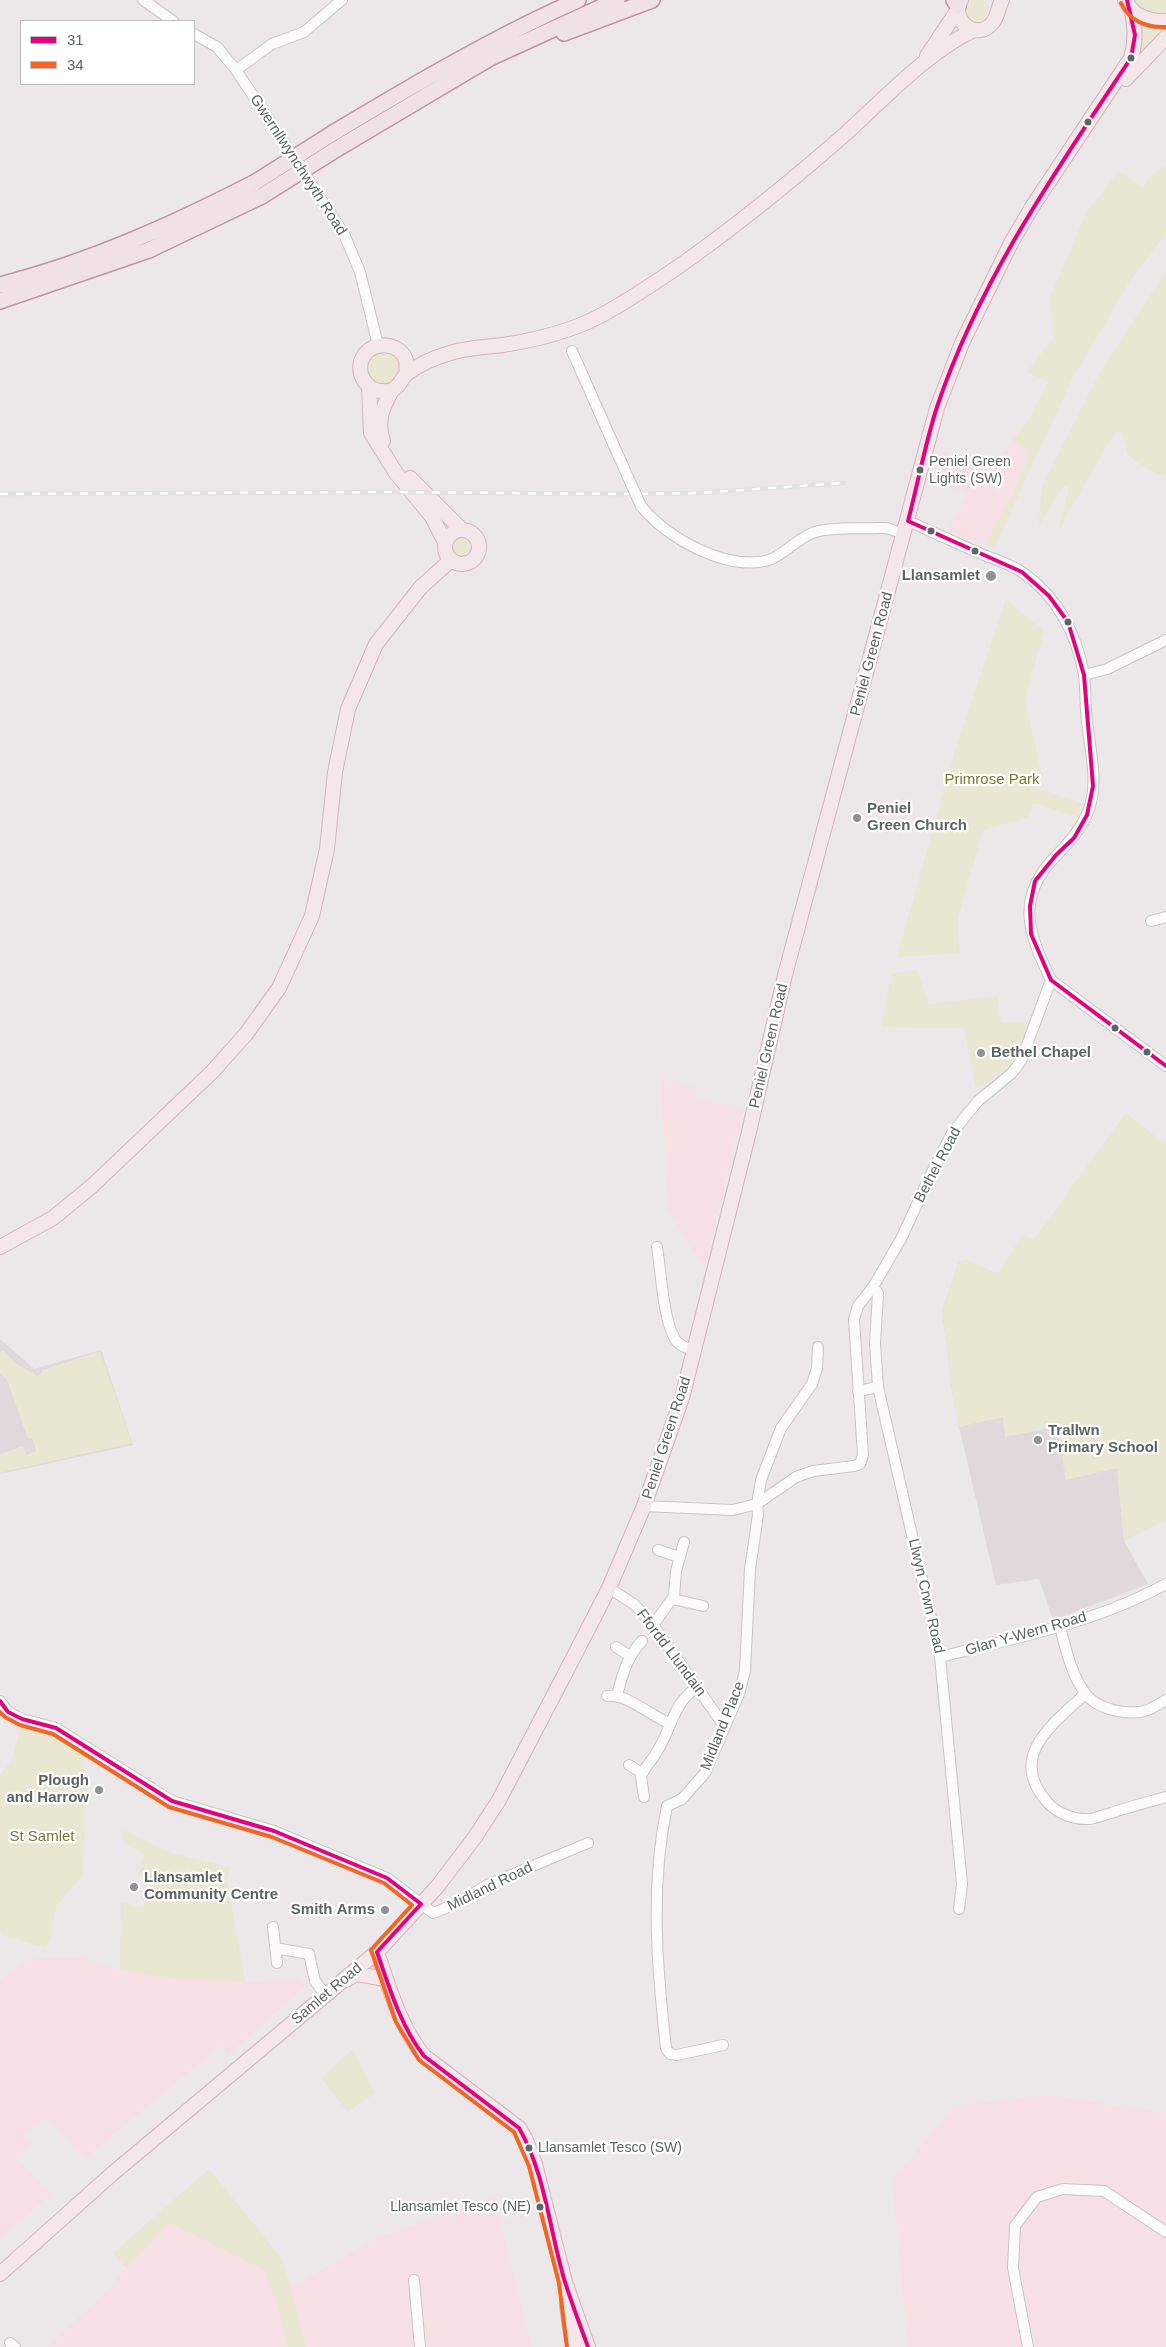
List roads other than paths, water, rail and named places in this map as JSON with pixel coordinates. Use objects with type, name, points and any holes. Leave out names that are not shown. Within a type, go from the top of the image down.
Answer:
[{"type":"highway","points":[[0,300],[149,250],[258,190],[337,140],[450,64],[578,0]]},
{"type":"highway","points":[[406,107],[490,58],[617,0]]},
{"type":"highway","points":[[337,140],[406,107],[492,62],[652,0]]},
{"type":"highway","points":[[0,285],[96,256],[258,190]]},
{"type":"main road","points":[[994,0],[997,10],[996,16]]},
{"type":"main road","points":[[407,373],[451,353],[526,341],[588,322],[624,304],[705,248],[800,174],[920,66],[964,35],[974,30],[988,28],[996,16],[1002,0]]},
{"type":"main road","points":[[1128,3],[1143,17],[1158,22],[1166,21]]},
{"type":"main road","name":"Peniel Green Road","points":[[377,1952],[455,1866],[499,1800],[608,1588],[644,1506],[672,1429],[695,1350],[750,1132],[785,975],[937,408],[962,343],[986,290],[1032,207],[1131,58],[1135,46],[1136,29],[1128,3]]},
{"type":"main road","points":[[958,4],[963,24],[974,30]]},
{"type":"main road","points":[[920,66],[958,4]]},
{"type":"main road","name":"Peniel Green Road","points":[[1097,109],[1166,37]]},
{"type":"main road","points":[[368,386],[371,433],[396,473],[432,517],[445,542],[445,550],[451,560],[461,564],[467,563],[476,557],[478,552],[479,547],[476,536],[460,529],[401,469],[385,444],[379,430],[381,410],[392,390],[402,383],[407,373],[406,361],[400,351],[390,345],[378,345],[369,350],[362,358],[360,368],[362,378],[368,386],[380,391],[392,390]]},
{"type":"main road","points":[[445,542],[450,534],[460,529]]},
{"type":"main road","points":[[0,1247],[53,1218],[92,1186],[212,1072],[246,1034],[279,988],[312,916],[327,849],[335,772],[348,709],[376,644],[421,588],[451,560]]},
{"type":"main road","name":"Samlet Road","points":[[0,2274],[120,2168],[377,1952],[386,1979],[410,2035],[424,2056],[518,2128],[525,2138],[535,2164],[565,2282],[588,2347]]},
{"type":"main road","points":[[339,1983],[356,1974],[386,1979]]},
{"type":"main road","name":"Samlet Road","points":[[565,2282],[573,2347]]},
{"type":"street","points":[[143,0],[172,20]]},
{"type":"street","points":[[236,70],[272,44],[304,32],[342,0]]},
{"type":"street","name":"Gwernllwynchwyth Road","points":[[195,35],[217,47],[236,70],[344,234],[360,272],[378,345]]},
{"type":"street","points":[[572,351],[641,506],[655,520],[695,548],[722,559],[747,563],[771,559],[815,532],[906,527],[984,555],[1022,572],[1049,596],[1068,622],[1084,676],[1092,766],[1091,802],[1087,815],[1074,838],[1035,881],[1030,906],[1031,934],[1051,980],[1166,1066]]},
{"type":"street","points":[[1084,676],[1107,669],[1166,640]]},
{"type":"street","points":[[1151,921],[1166,916]]},
{"type":"street","name":"Bethel Road","points":[[757,1504],[796,1476],[813,1471],[860,1464],[863,1455],[854,1319],[858,1306],[873,1287],[901,1240],[952,1133],[978,1101],[1012,1073],[1021,1061],[1051,980]]},
{"type":"street","points":[[657,1247],[667,1311],[674,1338],[684,1347],[695,1350]]},
{"type":"street","name":"Llwyn Crwn Road","points":[[873,1287],[878,1293],[875,1343],[878,1387],[940,1658],[962,1884],[959,1909]]},
{"type":"street","name":"Midland Place","points":[[723,2045],[677,2055],[670,2054],[666,2048],[657,1963],[656,1882],[666,1806],[682,1799],[694,1788],[705,1773],[740,1694],[745,1671],[747,1602],[761,1480],[781,1428],[812,1384],[817,1368],[818,1347]]},
{"type":"street","points":[[858,1391],[878,1387]]},
{"type":"street","points":[[644,1506],[733,1510],[757,1504]]},
{"type":"street","points":[[653,1625],[672,1599],[679,1557],[684,1542]]},
{"type":"street","points":[[658,1550],[679,1557]]},
{"type":"street","name":"Glan Y-Wern Road","points":[[940,1658],[1060,1627],[1146,1595],[1166,1584]]},
{"type":"street","name":"Ffordd Llundain","points":[[608,1588],[635,1604],[653,1625],[725,1727]]},
{"type":"street","points":[[672,1599],[703,1606]]},
{"type":"street","points":[[1060,1627],[1073,1672],[1085,1694],[1098,1704],[1121,1713],[1147,1711],[1166,1700]]},
{"type":"street","points":[[618,1695],[625,1666],[642,1641]]},
{"type":"street","points":[[616,1647],[630,1656]]},
{"type":"street","points":[[644,1797],[640,1784],[642,1773],[660,1748],[669,1723],[682,1700],[697,1687]]},
{"type":"street","points":[[1085,1694],[1047,1730],[1037,1744],[1032,1756],[1031,1768],[1035,1783],[1042,1796],[1051,1806],[1072,1818],[1090,1819],[1166,1796]]},
{"type":"street","points":[[606,1696],[618,1695],[658,1719],[669,1723]]},
{"type":"street","points":[[0,1700],[8,1712],[22,1719],[56,1728],[172,1801],[274,1831],[387,1878],[421,1904]]},
{"type":"street","points":[[629,1765],[642,1773]]},
{"type":"street","name":"Midland Road","points":[[421,1904],[433,1913],[436,1913],[487,1885],[588,1843]]},
{"type":"street","points":[[272,1927],[277,1963]]},
{"type":"street","points":[[275,1948],[309,1954],[315,1981],[325,1995]]},
{"type":"street","points":[[1028,2347],[1014,2268],[1015,2226],[1038,2196],[1063,2188],[1104,2191],[1166,2232]]},
{"type":"street","points":[[414,2280],[420,2347]]},
{"type":"railway","points":[[0,494],[699,493],[844,483]]},
{"type":"place","name":"Peniel Green Lights (SW)","points":[[920,470]]},
{"type":"place","name":"Llansamlet","points":[[991,576]]},
{"type":"place","name":"Peniel Green Church","points":[[857,818]]},
{"type":"place","name":"Bethel Chapel","points":[[981,1053]]},
{"type":"place","name":"Trallwn Primary School","points":[[1038,1440]]},
{"type":"place","name":"Plough and Harrow","points":[[99,1790]]},
{"type":"place","name":"Llansamlet Community Centre","points":[[134,1887]]},
{"type":"place","name":"Smith Arms","points":[[385,1910]]},
{"type":"place","name":"Llansamlet Tesco (SW)","points":[[529,2148]]},
{"type":"place","name":"Llansamlet Tesco (NE)","points":[[540,2207]]},
{"type":"park label","name":"Primrose Park","points":[[992,780]]},
{"type":"park label","name":"St Samlet","points":[[42,1837]]}]
